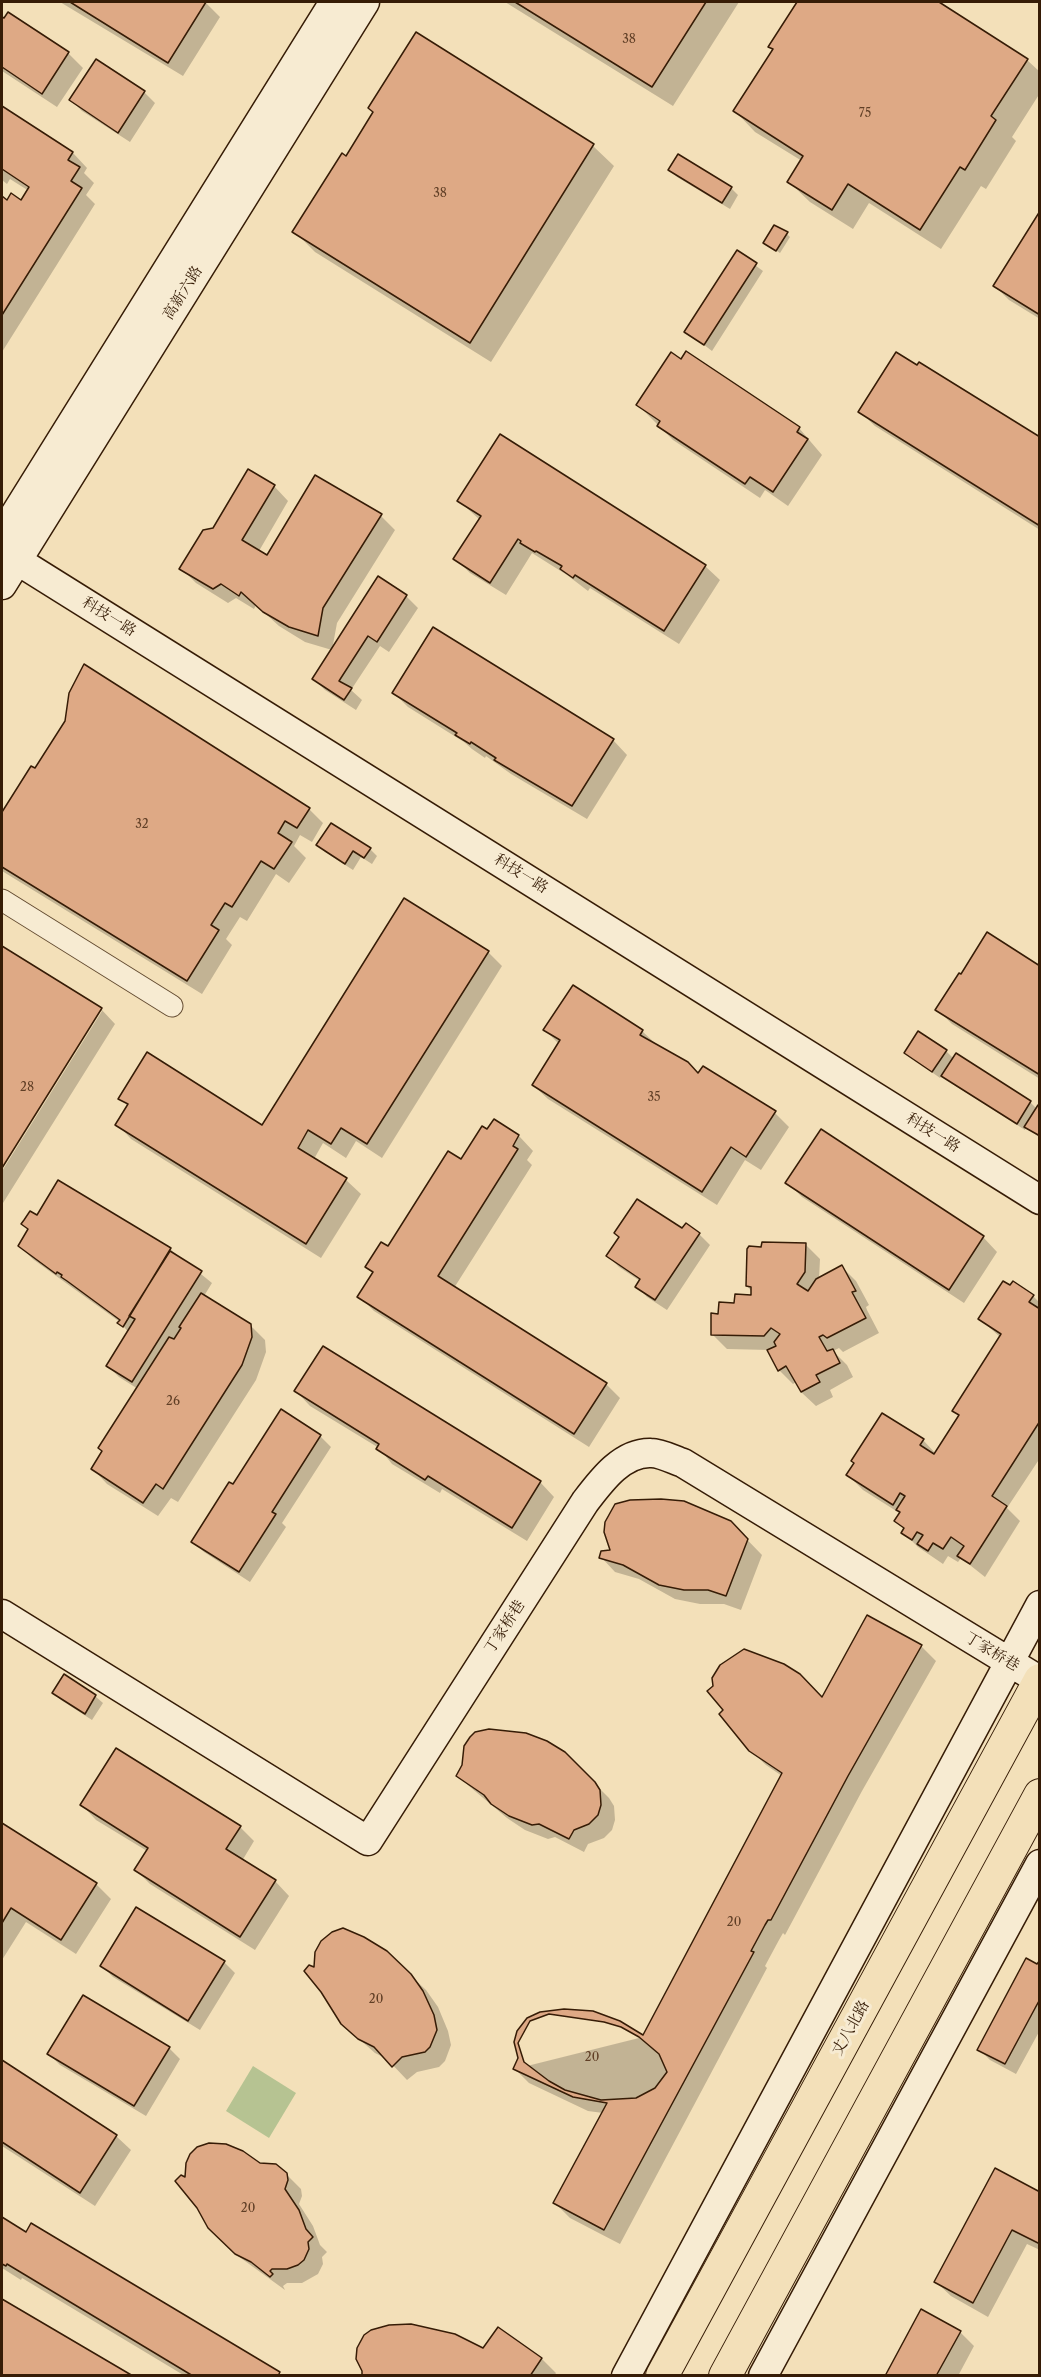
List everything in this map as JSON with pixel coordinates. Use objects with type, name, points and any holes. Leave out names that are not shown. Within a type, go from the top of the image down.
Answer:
[{"type":"main road","name":"丈八北路","points":[[662,2376],[1040,1680]]},
{"type":"main road","points":[[725,2376],[1040,1795]]},
{"type":"street","name":"高新六路","points":[[2,535],[334,2]]},
{"type":"street","name":"高新六路","points":[[2,585],[9,556],[365,2]]},
{"type":"street","name":"科技一路","points":[[9,556],[1040,1200]]},
{"type":"street","points":[[2,900],[172,1006]]},
{"type":"street","name":"丁家桥巷","points":[[2,1614],[368,1841],[585,1502],[607,1474],[631,1457],[652,1453],[683,1463],[1040,1680]]},
{"type":"street","points":[[626,2376],[1040,1605]]},
{"type":"street","points":[[763,2376],[1040,1864]]},
{"type":"green space","points":[[253,2066],[296,2093],[269,2138],[226,2111]]},
{"type":"building","points":[[70,2],[206,2],[168,63]]},
{"type":"building","points":[[515,2],[706,2],[652,87]]},
{"type":"building","points":[[797,2],[939,2],[1028,59],[991,116],[996,120],[965,170],[960,167],[920,230],[848,184],[832,210],[787,182],[803,156],[733,111],[773,49],[768,47]]},
{"type":"building","points":[[8,12],[69,52],[42,94],[2,67],[2,17],[4,18]]},
{"type":"building","points":[[416,32],[594,144],[470,343],[292,232],[342,153],[346,156],[373,112],[368,108]]},
{"type":"building","points":[[96,59],[145,91],[118,133],[69,100]]},
{"type":"building","points":[[2,106],[73,152],[68,160],[80,167],[71,181],[82,188],[2,315],[2,196],[7,200],[11,193],[21,200],[29,187],[2,169]]},
{"type":"building","points":[[678,154],[732,187],[722,203],[668,170]]},
{"type":"building","points":[[1040,211],[1040,315],[993,286]]},
{"type":"building","points":[[774,225],[788,232],[776,251],[763,243]]},
{"type":"building","points":[[737,250],[757,263],[704,345],[684,332]]},
{"type":"building","points":[[686,351],[800,427],[797,432],[808,439],[773,492],[750,477],[745,484],[657,426],[660,421],[636,405],[671,352],[681,359]]},
{"type":"building","points":[[896,352],[917,365],[919,362],[1040,437],[1040,526],[858,412]]},
{"type":"building","points":[[500,434],[706,565],[664,631],[575,575],[573,578],[560,569],[562,566],[520,543],[518,539],[490,583],[453,559],[481,516],[457,501]]},
{"type":"building","points":[[248,469],[275,485],[242,540],[267,555],[315,475],[382,514],[323,608],[318,636],[289,627],[263,612],[241,592],[239,596],[221,584],[213,589],[179,569],[203,530],[213,528]]},
{"type":"building","points":[[378,576],[407,595],[377,642],[368,636],[339,681],[352,688],[344,700],[312,679]]},
{"type":"building","points":[[433,627],[614,739],[572,806],[494,760],[496,758],[455,735],[457,733],[392,693]]},
{"type":"building","points":[[84,664],[310,808],[297,828],[285,821],[278,833],[292,842],[274,869],[261,861],[232,907],[225,903],[211,925],[219,930],[187,981],[2,867],[2,812],[31,766],[35,768],[65,721],[69,693]]},
{"type":"building","points":[[331,823],[371,848],[364,858],[353,851],[345,864],[316,845]]},
{"type":"building","points":[[404,898],[489,951],[367,1144],[341,1128],[331,1144],[308,1130],[298,1148],[347,1178],[306,1244],[115,1125],[128,1104],[118,1099],[147,1052],[262,1125]]},
{"type":"building","points":[[987,932],[1040,966],[1040,1075],[935,1010]]},
{"type":"building","points":[[2,946],[102,1008],[2,1168]]},
{"type":"building","points":[[573,985],[643,1030],[640,1035],[688,1062],[698,1073],[703,1066],[776,1111],[746,1157],[731,1147],[702,1192],[532,1085],[560,1040],[543,1030]]},
{"type":"building","points":[[918,1031],[947,1050],[932,1072],[904,1053]]},
{"type":"building","points":[[956,1053],[1031,1101],[1017,1124],[941,1076]]},
{"type":"building","points":[[1038,1105],[1040,1106],[1040,1136],[1024,1127]]},
{"type":"building","points":[[494,1119],[519,1135],[513,1146],[518,1149],[438,1276],[607,1383],[574,1434],[357,1297],[373,1272],[365,1267],[381,1242],[388,1246],[448,1151],[461,1159],[482,1126],[487,1129]]},
{"type":"building","points":[[821,1129],[984,1236],[949,1290],[785,1183]]},
{"type":"building","points":[[58,1180],[171,1248],[123,1327],[117,1323],[120,1320],[61,1277],[62,1275],[57,1272],[56,1274],[18,1246],[28,1229],[21,1224],[30,1211],[37,1215]]},
{"type":"building","points":[[637,1199],[682,1228],[686,1223],[700,1233],[655,1300],[635,1287],[640,1279],[606,1256],[619,1237],[614,1233]]},
{"type":"building","points":[[762,1242],[806,1243],[805,1272],[797,1284],[808,1291],[816,1279],[842,1265],[856,1291],[852,1292],[866,1318],[827,1338],[823,1335],[819,1337],[827,1351],[833,1349],[840,1363],[816,1375],[820,1382],[801,1392],[786,1366],[778,1371],[767,1350],[776,1346],[774,1342],[780,1334],[771,1328],[764,1336],[711,1335],[711,1313],[718,1314],[719,1302],[734,1303],[735,1294],[751,1295],[751,1287],[746,1286],[747,1249],[749,1246],[761,1247]]},
{"type":"building","points":[[170,1251],[202,1271],[132,1382],[106,1366],[135,1319],[129,1316]]},
{"type":"building","points":[[1003,1281],[1010,1285],[1013,1281],[1034,1295],[1029,1302],[1040,1309],[1040,1421],[992,1496],[1007,1506],[970,1564],[957,1556],[964,1546],[951,1537],[943,1549],[933,1543],[928,1551],[917,1544],[923,1535],[917,1532],[912,1540],[901,1533],[904,1528],[894,1521],[900,1512],[896,1510],[905,1496],[900,1493],[893,1505],[846,1475],[854,1463],[851,1461],[882,1413],[924,1439],[920,1445],[934,1454],[959,1415],[952,1411],[1001,1334],[978,1319]]},
{"type":"building","points":[[201,1293],[251,1324],[252,1337],[242,1365],[163,1489],[156,1484],[143,1503],[91,1469],[102,1451],[98,1448],[169,1337],[174,1339]]},
{"type":"building","points":[[323,1346],[541,1481],[512,1528],[428,1476],[425,1480],[376,1449],[379,1444],[294,1391]]},
{"type":"building","points":[[281,1409],[321,1435],[272,1512],[276,1514],[239,1572],[191,1542],[229,1482],[233,1484]]},
{"type":"building","points":[[630,1500],[684,1501],[731,1521],[748,1539],[726,1596],[708,1590],[684,1590],[659,1585],[623,1565],[599,1558],[601,1551],[610,1550],[604,1532],[605,1522],[615,1504]]},
{"type":"building","points":[[867,1615],[922,1645],[848,1776],[771,1920],[768,1920],[765,1925],[751,1951],[754,1952],[604,2230],[553,2203],[607,2103],[573,2097],[513,2069],[518,2058],[514,2042],[517,2031],[527,2018],[540,2012],[564,2009],[593,2011],[620,2021],[643,2035],[782,1773],[749,1751],[719,1714],[723,1710],[707,1691],[713,1686],[712,1678],[720,1665],[744,1649],[784,1664],[800,1674],[822,1697]]},
{"type":"building","points":[[64,1674],[96,1695],[85,1714],[52,1693]]},
{"type":"building","points":[[489,1729],[526,1733],[547,1741],[565,1752],[600,1790],[601,1805],[598,1815],[589,1824],[574,1830],[569,1839],[539,1824],[532,1825],[509,1816],[491,1804],[484,1795],[456,1776],[462,1765],[464,1746],[470,1737],[475,1732]]},
{"type":"building","points":[[116,1748],[241,1826],[226,1849],[276,1880],[240,1937],[134,1870],[148,1848],[80,1805]]},
{"type":"building","points":[[2,1823],[97,1883],[61,1940],[11,1908],[2,1923]]},
{"type":"building","points":[[136,1907],[225,1961],[188,2021],[100,1966]]},
{"type":"building","points":[[343,1928],[387,1951],[411,1974],[423,1991],[434,2015],[437,2030],[430,2047],[425,2052],[402,2057],[392,2067],[374,2047],[358,2039],[341,2024],[321,1992],[304,1971],[309,1965],[314,1967],[315,1952],[321,1941],[332,1932]]},
{"type":"building","points":[[1026,1958],[1037,1964],[1040,1960],[1040,1999],[1005,2064],[977,2050]]},
{"type":"building","points":[[83,1995],[170,2047],[134,2106],[47,2054]]},
{"type":"building","points":[[549,2014],[604,2022],[621,2027],[639,2037],[659,2054],[667,2072],[655,2088],[636,2098],[601,2100],[565,2090],[524,2062],[518,2043],[530,2021]]},
{"type":"building","points":[[2,2060],[117,2135],[80,2193],[2,2142]]},
{"type":"building","points":[[209,2143],[226,2144],[243,2151],[260,2163],[276,2164],[287,2173],[288,2180],[285,2189],[299,2210],[306,2229],[313,2237],[308,2242],[309,2249],[304,2260],[298,2265],[287,2269],[272,2269],[270,2271],[273,2274],[270,2277],[251,2262],[235,2254],[208,2228],[197,2208],[175,2181],[181,2175],[185,2177],[186,2163],[190,2154],[197,2147]]},
{"type":"building","points":[[995,2168],[1040,2192],[1040,2244],[1012,2230],[973,2303],[934,2282]]},
{"type":"building","points":[[2,2217],[26,2232],[31,2223],[280,2372],[278,2376],[193,2376],[7,2264],[6,2266],[2,2264]]},
{"type":"building","points":[[2,2299],[133,2376],[2,2376]]},
{"type":"building","points":[[921,2309],[961,2331],[936,2376],[885,2376]]},
{"type":"building","points":[[411,2324],[455,2334],[483,2348],[498,2327],[542,2358],[530,2376],[362,2376],[356,2359],[357,2348],[364,2335],[371,2330],[389,2325]]}]
